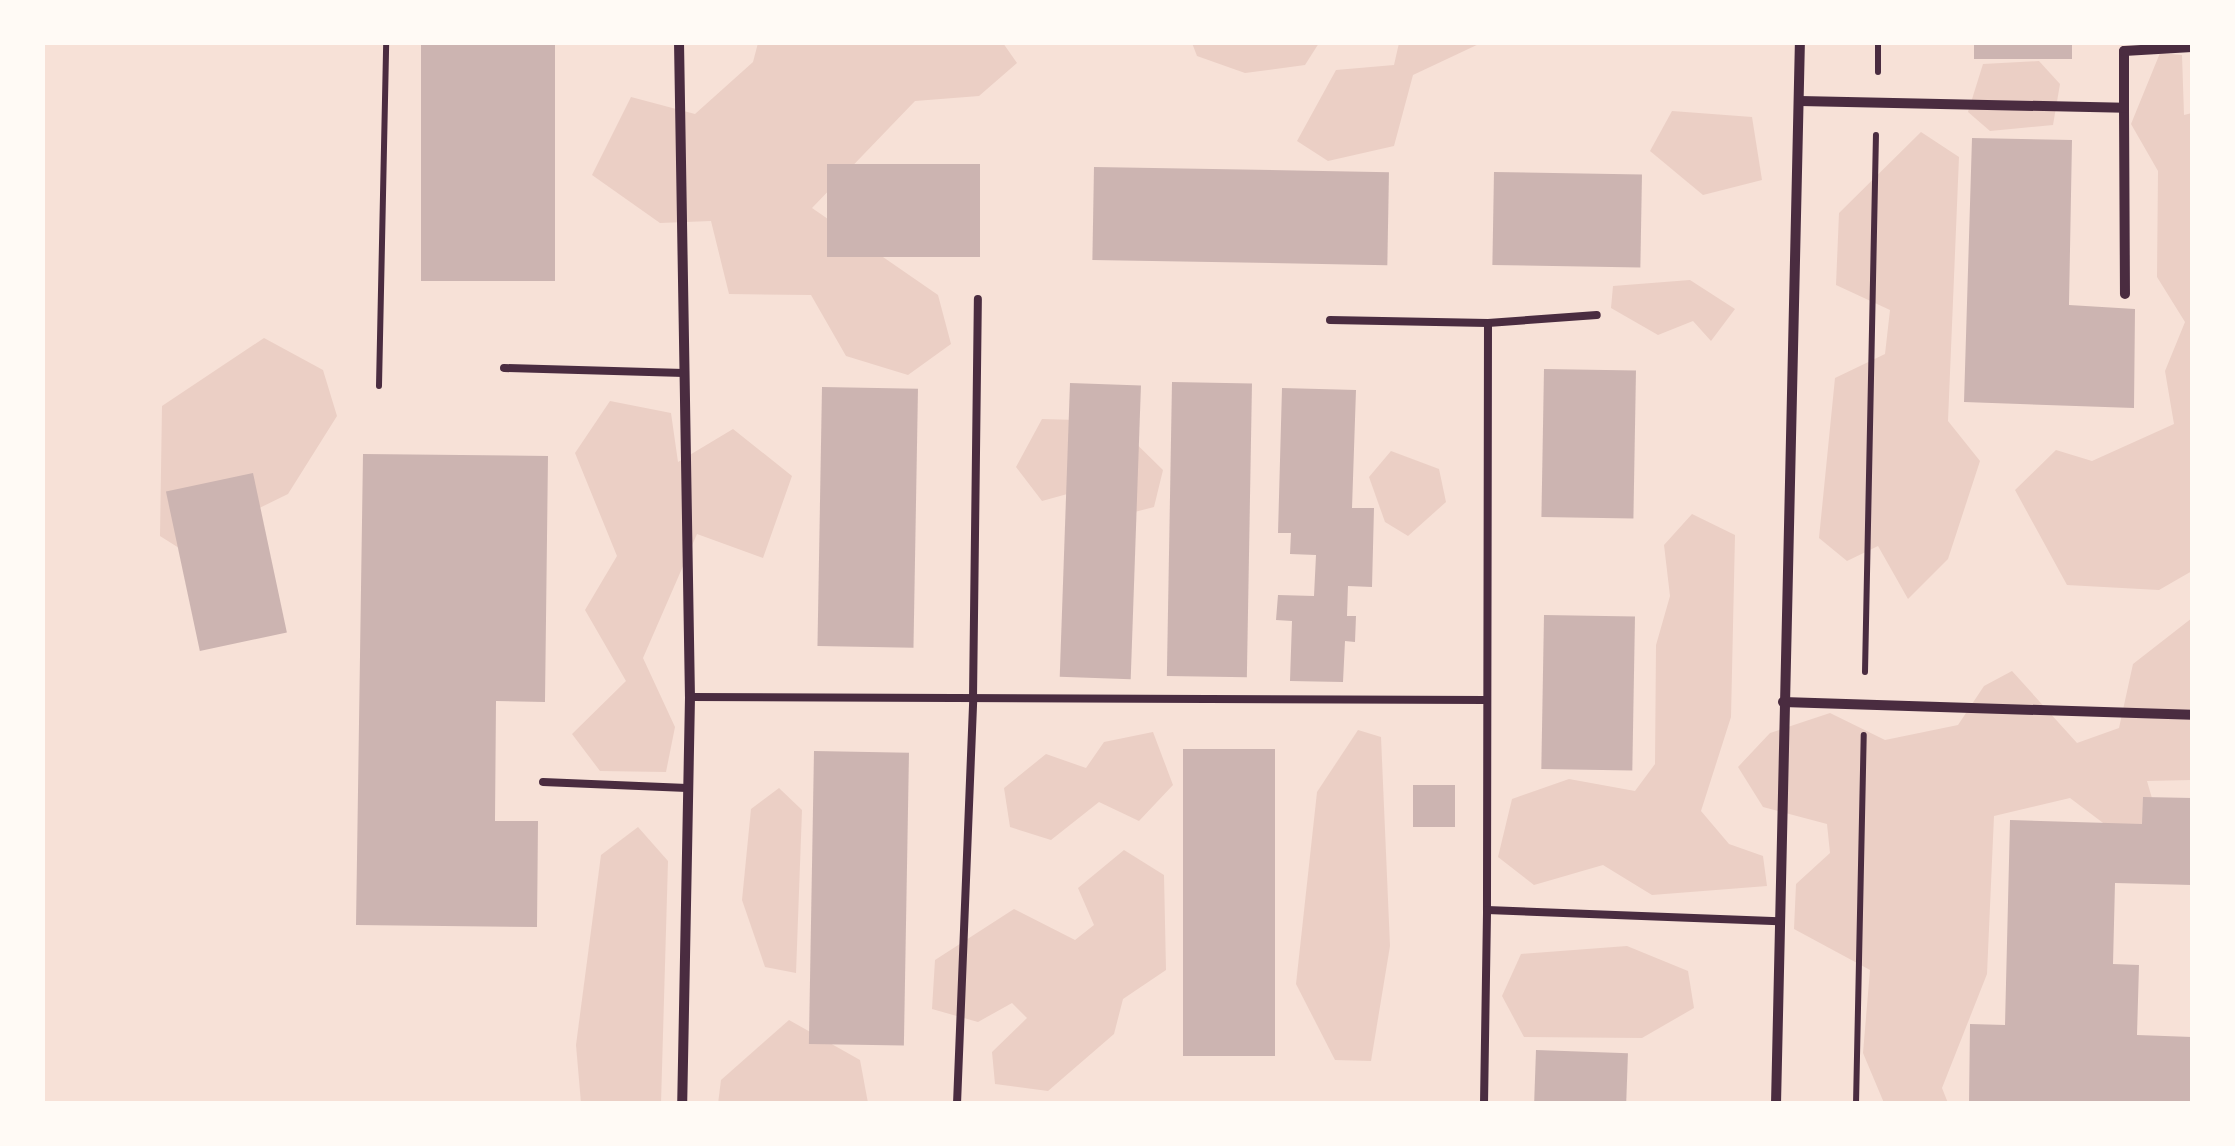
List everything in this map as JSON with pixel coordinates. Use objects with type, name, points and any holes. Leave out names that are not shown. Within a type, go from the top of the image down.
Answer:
[{"type":"street","points":[[680,42],[690,697],[682,1104]]},
{"type":"street","points":[[1776,1104],[1800,42]]},
{"type":"street","points":[[2125,294],[2124,51],[2192,47]]},
{"type":"street","points":[[1800,101],[2124,108]]},
{"type":"street","points":[[1784,702],[2192,715]]},
{"type":"lane","points":[[957,1104],[974,698],[978,298]]},
{"type":"lane","points":[[1330,320],[1488,323],[1597,315]]},
{"type":"lane","points":[[1484,1104],[1488,323]]},
{"type":"lane","points":[[504,368],[684,373]]},
{"type":"lane","points":[[690,697],[1486,700]]},
{"type":"lane","points":[[542,782],[688,788]]},
{"type":"lane","points":[[1487,910],[1780,921]]},
{"type":"path","points":[[379,386],[386,42]]},
{"type":"path","points":[[1856,1104],[1878,42]]},
{"type":"shaded area","points":[[1192,42],[1319,43],[1305,65],[1245,73],[1197,56]]},
{"type":"shaded area","points":[[758,43],[1003,43],[1017,63],[979,96],[915,101],[812,208],[938,295],[951,344],[908,375],[846,356],[811,295],[729,294],[711,221],[660,223],[592,175],[631,97],[695,114],[753,62]]},
{"type":"shaded area","points":[[1399,43],[1481,43],[1413,75],[1394,146],[1328,161],[1297,141],[1336,70],[1394,65]]},
{"type":"shaded area","points":[[2160,53],[2182,55],[2184,115],[2192,113],[2192,571],[2159,590],[2067,585],[2015,490],[2056,450],[2092,461],[2174,424],[2165,371],[2185,322],[2157,277],[2158,171],[2131,124]]},
{"type":"shaded area","points":[[2039,61],[2060,84],[2053,125],[1990,131],[1968,112],[1983,64]]},
{"type":"shaded area","points":[[1672,111],[1752,117],[1762,180],[1703,195],[1650,151]]},
{"type":"shaded area","points":[[1921,132],[1959,157],[1948,421],[1980,461],[1948,559],[1908,599],[1878,546],[1847,561],[1819,538],[1835,378],[1885,354],[1890,310],[1836,285],[1839,213]]},
{"type":"shaded area","points":[[1690,280],[1735,309],[1711,341],[1693,321],[1658,335],[1611,308],[1613,286]]},
{"type":"shaded area","points":[[264,338],[323,370],[337,416],[288,494],[241,517],[217,572],[160,536],[162,406]]},
{"type":"shaded area","points":[[610,401],[671,413],[678,462],[733,429],[792,476],[763,558],[697,534],[643,658],[675,727],[666,772],[600,771],[572,734],[626,681],[585,610],[617,556],[575,453]]},
{"type":"shaded area","points":[[1042,419],[1113,421],[1163,470],[1154,507],[1123,515],[1089,488],[1042,501],[1016,467]]},
{"type":"shaded area","points":[[1391,451],[1439,469],[1446,502],[1408,536],[1385,522],[1369,477]]},
{"type":"shaded area","points":[[1692,514],[1735,535],[1731,717],[1701,811],[1729,844],[1763,856],[1767,886],[1652,895],[1603,865],[1534,885],[1498,857],[1512,799],[1569,779],[1635,791],[1655,764],[1656,645],[1670,596],[1664,545]]},
{"type":"shaded area","points":[[2192,618],[2192,780],[2147,781],[2160,826],[2127,841],[2070,798],[1994,816],[1987,974],[1942,1088],[1948,1103],[1884,1103],[1863,1053],[1870,970],[1794,929],[1796,884],[1830,853],[1827,824],[1763,807],[1738,767],[1770,733],[1830,713],[1885,740],[1958,725],[1984,686],[2012,671],[2077,743],[2119,728],[2133,664]]},
{"type":"shaded area","points":[[1358,730],[1381,737],[1390,946],[1371,1061],[1335,1060],[1296,984],[1317,792]]},
{"type":"shaded area","points":[[1153,732],[1173,785],[1139,821],[1099,802],[1051,840],[1010,827],[1004,788],[1046,754],[1086,768],[1104,742]]},
{"type":"shaded area","points":[[779,788],[802,810],[796,973],[765,967],[742,900],[751,809]]},
{"type":"shaded area","points":[[638,827],[668,861],[661,1103],[581,1103],[576,1045],[601,855]]},
{"type":"shaded area","points":[[1124,850],[1164,875],[1166,970],[1123,999],[1114,1034],[1048,1091],[995,1084],[992,1052],[1027,1018],[1012,1003],[978,1022],[932,1009],[935,960],[1014,909],[1075,940],[1094,925],[1078,888]]},
{"type":"shaded area","points":[[1627,946],[1688,971],[1694,1008],[1642,1038],[1524,1037],[1502,996],[1521,954]]},
{"type":"shaded area","points":[[789,1020],[860,1060],[868,1103],[718,1104],[721,1080]]},
{"type":"building","points":[[421,42],[555,42],[555,281],[421,281]]},
{"type":"building","points":[[1974,42],[2072,42],[2072,59],[1974,59]]},
{"type":"building","points":[[1972,138],[2072,140],[2069,305],[2135,309],[2134,408],[1964,402]]},
{"type":"building","points":[[827,164],[980,164],[980,257],[827,257]]},
{"type":"building","points":[[1094,167],[1389,172],[1387,265],[1092,260]]},
{"type":"building","points":[[1494,172],[1642,175],[1640,268],[1492,265]]},
{"type":"building","points":[[1544,369],[1636,371],[1633,519],[1541,517]]},
{"type":"building","points":[[1172,382],[1252,383],[1247,677],[1167,676]]},
{"type":"building","points":[[1070,383],[1141,385],[1131,679],[1060,677]]},
{"type":"building","points":[[822,387],[918,389],[913,648],[817,646]]},
{"type":"building","points":[[1282,388],[1356,390],[1352,508],[1374,508],[1372,587],[1348,586],[1347,616],[1356,616],[1355,642],[1345,641],[1343,682],[1290,681],[1292,621],[1276,620],[1278,595],[1314,596],[1316,555],[1290,554],[1291,533],[1278,533]]},
{"type":"building","points":[[363,454],[548,456],[545,702],[496,701],[495,821],[538,821],[537,927],[356,925]]},
{"type":"building","points":[[253,473],[287,632],[200,651],[166,492]]},
{"type":"building","points":[[1544,615],[1635,617],[1632,771],[1541,769]]},
{"type":"building","points":[[1183,749],[1275,749],[1275,1056],[1183,1056]]},
{"type":"building","points":[[814,751],[909,753],[904,1046],[809,1044]]},
{"type":"building","points":[[1413,785],[1455,785],[1455,827],[1413,827]]},
{"type":"building","points":[[2143,797],[2192,798],[2192,885],[2115,883],[2113,964],[2139,965],[2137,1035],[2192,1037],[2192,1104],[1969,1104],[1970,1024],[2005,1025],[2010,820],[2142,824]]},
{"type":"building","points":[[1536,1050],[1628,1053],[1626,1104],[1534,1104]]}]
